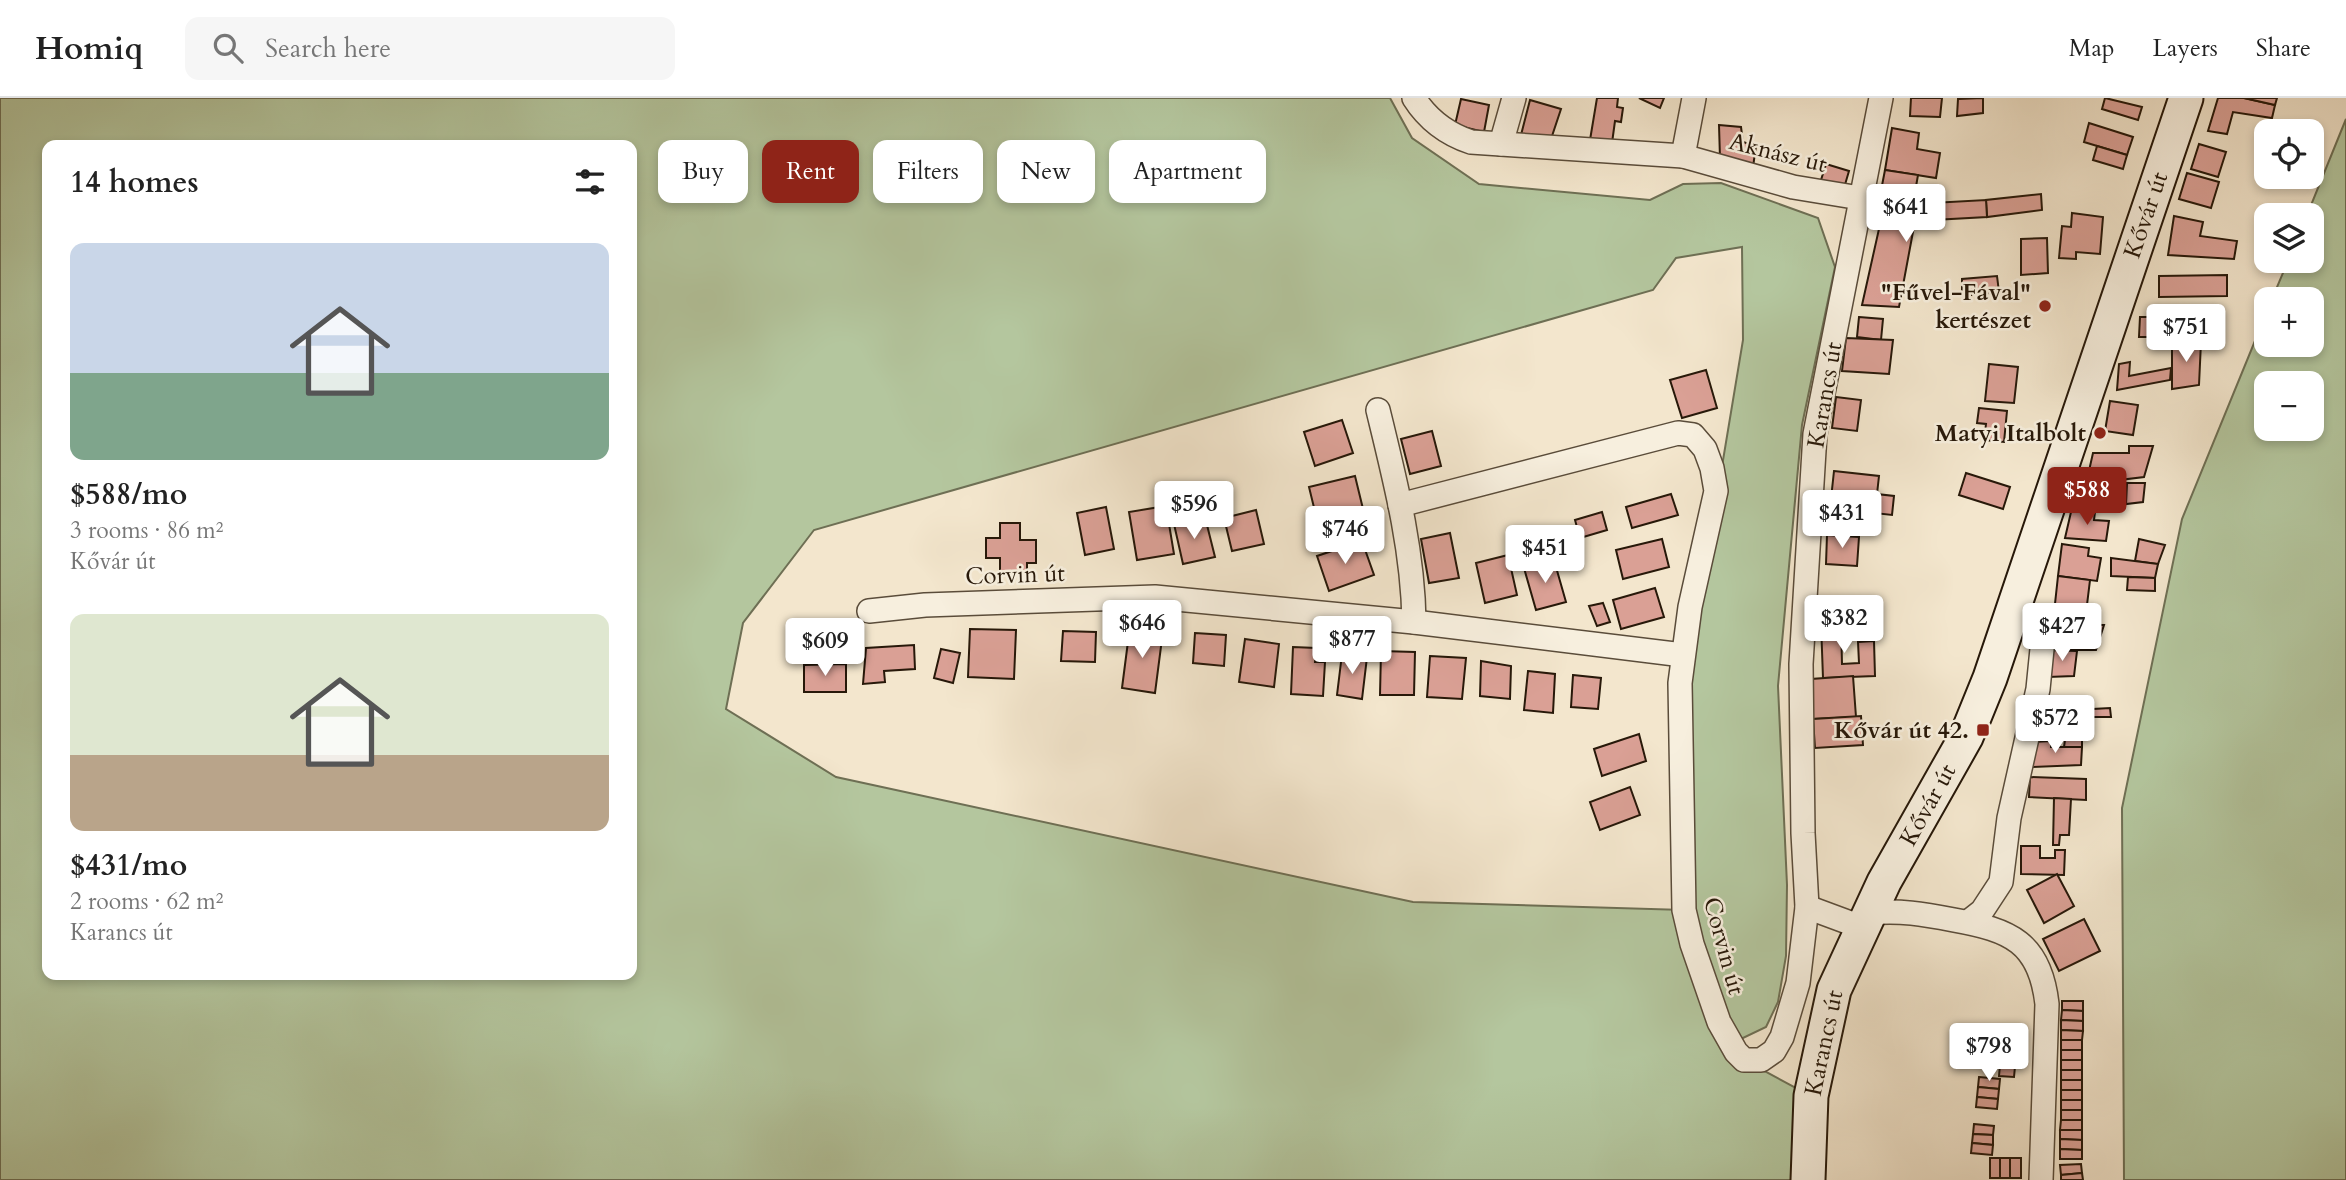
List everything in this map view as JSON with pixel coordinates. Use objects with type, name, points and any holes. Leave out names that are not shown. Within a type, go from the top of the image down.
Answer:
[{"type":"main road","name":"Kővár út","points":[[1865,920],[1966,737],[1990,678],[2186,98]]},
{"type":"main road","name":"Karancs út","points":[[1808,1180],[1811,1096],[1834,990],[1865,920]]},
{"type":"street","name":"Aknász út","points":[[1414,98],[1434,122],[1451,134],[1471,142],[1683,156],[1793,187],[1860,198]]},
{"type":"street","points":[[1501,144],[1514,98]]},
{"type":"street","points":[[1683,156],[1694,98]]},
{"type":"street","name":"Karancs út","points":[[1807,906],[1801,774],[1801,664],[1815,434],[1881,98]]},
{"type":"street","points":[[1378,410],[1411,567],[1414,622]]},
{"type":"street","name":"Corvin út","points":[[1400,505],[1678,433],[1693,435],[1707,453],[1716,491],[1695,580],[1683,655],[1678,731],[1684,910],[1692,943],[1719,1022],[1736,1052],[1744,1060],[1767,1057],[1782,1037],[1798,983],[1807,906]]},
{"type":"street","name":"Corvin út","points":[[869,611],[925,605],[1155,597],[1414,622],[1683,655]]},
{"type":"street","points":[[1968,922],[1982,911],[2001,882],[2009,818],[2038,688],[2045,619]]},
{"type":"street","points":[[1807,906],[1865,920],[1903,910],[1996,928],[2011,936],[2036,960],[2044,978],[2047,1004],[2041,1180]]},
{"type":"green space","points":[[0,98],[1390,98],[1412,138],[1479,184],[1650,200],[1683,184],[1721,183],[1818,218],[1835,267],[1802,425],[1778,686],[1787,885],[1786,956],[1778,1002],[1766,1027],[1743,1038],[1728,1038],[1744,1060],[1811,1096],[1808,1180],[0,1180]],"holes":[[[1742,247],[1743,340],[1678,731],[1684,910],[1413,902],[836,777],[726,709],[743,623],[814,530],[1653,290],[1676,258]]]},
{"type":"green space","points":[[2346,119],[2346,1180],[2124,1180],[2122,808],[2182,519],[2254,343],[2254,357],[2324,357],[2324,287],[2277,287],[2283,273],[2324,273],[2324,203],[2312,203],[2318,189],[2324,189],[2324,173]]},
{"type":"building","points":[[1597,98],[1618,98],[1617,107],[1623,108],[1621,122],[1615,121],[1612,143],[1590,140]]},
{"type":"building","points":[[1639,98],[1664,98],[1660,108]]},
{"type":"building","points":[[1911,98],[1942,98],[1940,117],[1910,116]]},
{"type":"building","points":[[1983,98],[1983,113],[1957,116],[1958,99]]},
{"type":"building","points":[[2105,98],[2142,107],[2138,120],[2102,109]]},
{"type":"building","points":[[2218,98],[2244,98],[2275,105],[2272,118],[2233,112],[2227,134],[2208,131]]},
{"type":"building","points":[[2244,98],[2277,98],[2275,105]]},
{"type":"building","points":[[1461,99],[1489,105],[1484,132],[1455,125]]},
{"type":"building","points":[[1530,100],[1561,109],[1550,142],[1521,135]]},
{"type":"building","points":[[2089,123],[2133,137],[2127,155],[2084,142]]},
{"type":"building","points":[[1719,125],[1741,127],[1743,142],[1756,146],[1753,167],[1720,158]]},
{"type":"building","points":[[1892,128],[1919,133],[1917,149],[1940,153],[1936,178],[1885,170]]},
{"type":"building","points":[[2199,144],[2226,152],[2218,177],[2191,169]]},
{"type":"building","points":[[2097,146],[2127,155],[2123,169],[2093,160]]},
{"type":"building","points":[[1826,164],[1849,171],[1844,188],[1821,180]]},
{"type":"building","points":[[1885,170],[1918,175],[1913,204],[1879,201]]},
{"type":"building","points":[[2187,173],[2219,182],[2211,208],[2179,199]]},
{"type":"building","points":[[2041,194],[2042,210],[1987,217],[1986,200]]},
{"type":"building","points":[[1986,200],[1987,217],[1915,221],[1899,307],[1862,305],[1885,202],[1913,204]]},
{"type":"building","points":[[2072,213],[2103,217],[2100,254],[2076,252],[2076,259],[2059,258],[2062,226],[2071,227]]},
{"type":"building","points":[[2174,216],[2203,222],[2200,236],[2237,241],[2234,259],[2168,255]]},
{"type":"building","points":[[2047,238],[2048,273],[2021,275],[2021,239]]},
{"type":"building","points":[[2227,275],[2227,296],[2159,297],[2159,276]]},
{"type":"building","points":[[1997,276],[1999,292],[1962,296],[1962,279]]},
{"type":"building","points":[[1859,317],[1883,319],[1881,340],[1857,337]]},
{"type":"building","points":[[2140,317],[2156,317],[2156,337],[2139,337]]},
{"type":"building","points":[[2156,324],[2193,324],[2193,337],[2156,337]]},
{"type":"building","points":[[1846,338],[1893,340],[1889,374],[1842,371]]},
{"type":"building","points":[[2201,342],[2199,385],[2172,389],[2172,343]]},
{"type":"building","points":[[2130,362],[2129,376],[2171,368],[2170,380],[2117,390],[2119,364]]},
{"type":"building","points":[[1989,364],[2018,367],[2014,403],[1985,401]]},
{"type":"building","points":[[1706,370],[1717,408],[1682,418],[1670,380]]},
{"type":"building","points":[[1836,397],[1861,400],[1857,431],[1832,428]]},
{"type":"building","points":[[2110,401],[2138,405],[2133,435],[2105,431]]},
{"type":"building","points":[[1979,408],[2007,411],[2004,442],[1984,440],[1986,424],[1977,423]]},
{"type":"building","points":[[1342,420],[1353,453],[1315,466],[1304,432]]},
{"type":"building","points":[[1432,431],[1441,466],[1410,474],[1401,439]]},
{"type":"building","points":[[2129,446],[2153,446],[2144,477],[2086,484],[2093,453],[2129,453]]},
{"type":"building","points":[[1834,471],[1879,476],[1877,494],[1894,496],[1892,515],[1830,508]]},
{"type":"building","points":[[1966,473],[2010,487],[2003,509],[1959,495]]},
{"type":"building","points":[[1355,476],[1364,513],[1318,524],[1309,487]]},
{"type":"building","points":[[2127,483],[2145,483],[2143,502],[2126,504]]},
{"type":"building","points":[[2076,492],[2116,492],[2113,512],[2071,512]]},
{"type":"building","points":[[1671,494],[1678,515],[1632,528],[1626,507]]},
{"type":"building","points":[[1166,506],[1174,554],[1137,560],[1129,512]]},
{"type":"building","points":[[1106,507],[1114,549],[1085,555],[1077,513]]},
{"type":"building","points":[[1256,510],[1264,544],[1232,551],[1224,518]]},
{"type":"building","points":[[1602,512],[1607,530],[1580,538],[1575,520]]},
{"type":"building","points":[[2071,512],[2095,512],[2094,520],[2109,521],[2106,541],[2065,538]]},
{"type":"building","points":[[1205,517],[1215,557],[1183,564],[1174,524]]},
{"type":"building","points":[[1000,523],[1020,523],[1020,540],[1036,540],[1036,563],[1027,563],[1027,575],[1000,575],[1000,558],[986,558],[986,538],[1000,538]]},
{"type":"building","points":[[1450,533],[1459,578],[1429,583],[1421,539]]},
{"type":"building","points":[[1827,535],[1859,537],[1857,566],[1826,564]]},
{"type":"building","points":[[1662,539],[1669,567],[1623,579],[1616,550]]},
{"type":"building","points":[[2139,539],[2165,545],[2158,564],[2135,561]]},
{"type":"building","points":[[1362,541],[1374,575],[1329,591],[1317,556]]},
{"type":"building","points":[[2062,544],[2089,548],[2088,556],[2101,558],[2097,581],[2058,576]]},
{"type":"building","points":[[1508,555],[1517,595],[1485,603],[1476,563]]},
{"type":"building","points":[[2111,558],[2158,564],[2155,578],[2111,576]]},
{"type":"building","points":[[1554,560],[1566,602],[1536,610],[1524,568]]},
{"type":"building","points":[[2058,576],[2090,580],[2086,613],[2054,613]]},
{"type":"building","points":[[2128,577],[2155,578],[2155,591],[2127,590]]},
{"type":"building","points":[[1655,588],[1664,617],[1621,629],[1613,600]]},
{"type":"building","points":[[1603,603],[1610,622],[1597,626],[1589,606]]},
{"type":"building","points":[[1841,622],[1842,664],[1859,663],[1858,642],[1874,641],[1875,676],[1823,678],[1821,623]]},
{"type":"building","points":[[2052,624],[2104,625],[2096,650],[2064,650],[2064,645],[2051,645]]},
{"type":"building","points":[[1130,626],[1163,631],[1155,693],[1122,688]]},
{"type":"building","points":[[970,629],[1016,630],[1014,679],[968,677]]},
{"type":"building","points":[[1063,631],[1096,632],[1095,662],[1061,661]]},
{"type":"building","points":[[1195,633],[1226,635],[1224,666],[1193,663]]},
{"type":"building","points":[[1245,639],[1279,644],[1274,687],[1239,682]]},
{"type":"building","points":[[914,645],[915,669],[884,671],[885,682],[863,684],[866,648]]},
{"type":"building","points":[[1293,647],[1316,648],[1315,662],[1325,662],[1323,696],[1291,694]]},
{"type":"building","points":[[941,649],[960,653],[953,683],[934,678]]},
{"type":"building","points":[[2050,650],[2077,651],[2074,676],[2048,677]]},
{"type":"building","points":[[1381,651],[1415,652],[1414,695],[1380,695]]},
{"type":"building","points":[[1342,654],[1367,657],[1362,699],[1337,695]]},
{"type":"building","points":[[1430,656],[1466,658],[1462,699],[1427,697]]},
{"type":"building","points":[[1481,661],[1511,666],[1510,699],[1480,696]]},
{"type":"building","points":[[846,664],[846,692],[804,692],[804,665]]},
{"type":"building","points":[[1528,671],[1555,674],[1553,713],[1524,710]]},
{"type":"building","points":[[1573,675],[1601,678],[1598,709],[1571,707]]},
{"type":"building","points":[[1853,676],[1856,717],[1813,719],[1811,679]]},
{"type":"building","points":[[2110,708],[2111,717],[2093,717],[2093,709]]},
{"type":"building","points":[[2050,714],[2082,714],[2082,747],[2064,747],[2065,740],[2058,740],[2058,732],[2050,732]]},
{"type":"building","points":[[1861,716],[1863,745],[1815,748],[1813,719]]},
{"type":"building","points":[[1639,734],[1646,761],[1602,776],[1594,749]]},
{"type":"building","points":[[2051,741],[2051,747],[2082,747],[2081,765],[2033,767],[2032,742]]},
{"type":"building","points":[[2030,777],[2086,779],[2086,800],[2029,797]]},
{"type":"building","points":[[1630,787],[1640,815],[1600,830],[1590,802]]},
{"type":"building","points":[[2054,798],[2071,799],[2069,835],[2060,835],[2059,845],[2053,845]]},
{"type":"building","points":[[2021,846],[2040,846],[2040,858],[2055,858],[2055,850],[2065,850],[2064,875],[2021,874]]},
{"type":"building","points":[[2057,874],[2074,906],[2044,923],[2027,890]]},
{"type":"building","points":[[2084,919],[2100,951],[2059,971],[2043,939]]},
{"type":"building","points":[[2062,1001],[2083,1001],[2083,1011],[2062,1010]]},
{"type":"building","points":[[2062,1010],[2083,1011],[2083,1021],[2061,1020]]},
{"type":"building","points":[[2061,1020],[2083,1021],[2083,1031],[2061,1030]]},
{"type":"building","points":[[2061,1030],[2083,1031],[2082,1040],[2061,1040]]},
{"type":"building","points":[[2061,1040],[2082,1040],[2082,1050],[2061,1050]]},
{"type":"building","points":[[2061,1050],[2082,1050],[2082,1060],[2061,1060]]},
{"type":"building","points":[[2001,1054],[2016,1056],[2014,1077],[1999,1076]]},
{"type":"building","points":[[2061,1060],[2082,1060],[2082,1070],[2061,1070]]},
{"type":"building","points":[[2061,1070],[2082,1070],[2082,1080],[2061,1080]]},
{"type":"building","points":[[1979,1077],[2000,1079],[1999,1089],[1978,1087]]},
{"type":"building","points":[[2061,1080],[2082,1080],[2082,1090],[2061,1090]]},
{"type":"building","points":[[1978,1087],[1999,1089],[1998,1099],[1977,1097]]},
{"type":"building","points":[[2061,1090],[2082,1090],[2082,1100],[2061,1100]]},
{"type":"building","points":[[1977,1097],[1998,1099],[1997,1109],[1976,1107]]},
{"type":"building","points":[[2061,1100],[2082,1100],[2082,1110],[2061,1110]]},
{"type":"building","points":[[2061,1110],[2082,1110],[2082,1120],[2061,1120]]},
{"type":"building","points":[[2061,1120],[2082,1120],[2082,1130],[2060,1130]]},
{"type":"building","points":[[1974,1124],[1994,1126],[1993,1135],[1973,1134]]},
{"type":"building","points":[[2060,1130],[2082,1130],[2082,1140],[2060,1139]]},
{"type":"building","points":[[1973,1134],[1993,1135],[1993,1145],[1972,1143]]},
{"type":"building","points":[[2060,1139],[2082,1140],[2082,1150],[2060,1149]]},
{"type":"building","points":[[1972,1143],[1993,1145],[1992,1155],[1971,1153]]},
{"type":"building","points":[[2060,1149],[2082,1150],[2082,1159],[2060,1159]]},
{"type":"building","points":[[1990,1158],[2000,1158],[2000,1178],[1990,1178]]},
{"type":"building","points":[[2000,1158],[2010,1158],[2010,1178],[2000,1178]]},
{"type":"building","points":[[2010,1158],[2021,1158],[2021,1178],[2010,1178]]},
{"type":"building","points":[[2081,1164],[2082,1173],[2061,1175],[2060,1165]]},
{"type":"building","points":[[2082,1173],[2083,1180],[2061,1180],[2061,1175]]},
{"type":"place","name":"\"Fűvel-Fával\" kertészet","points":[[2045,306]]},
{"type":"place","name":"Matyi Italbolt","points":[[2100,433]]},
{"type":"place","name":"Kővár út 42.","points":[[1983,730]]}]
